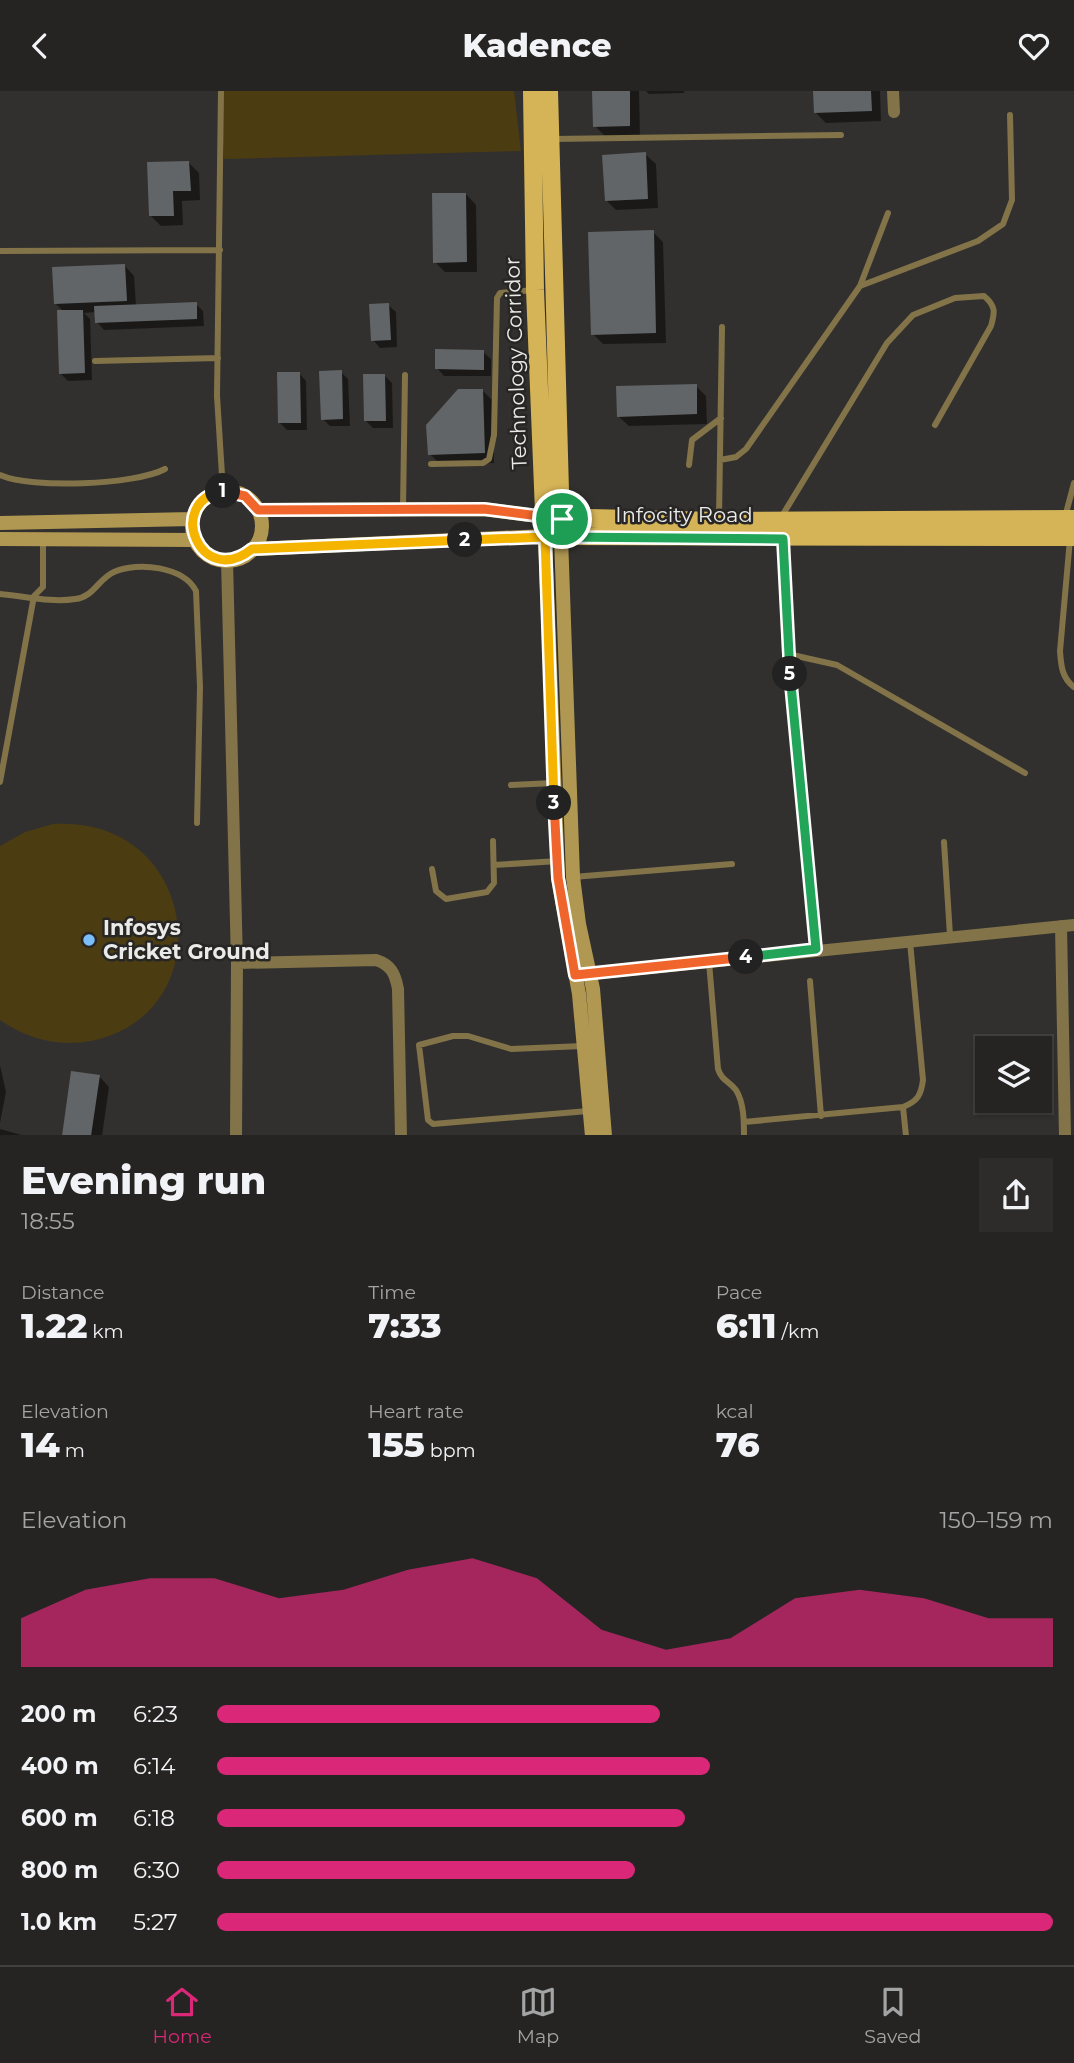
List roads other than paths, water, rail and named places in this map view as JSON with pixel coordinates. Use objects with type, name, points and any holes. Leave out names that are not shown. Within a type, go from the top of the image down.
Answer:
[{"type":"main road","name":"Technology Corridor","points":[[532,91],[535,290],[553,518]]},
{"type":"main road","points":[[548,91],[553,537]]},
{"type":"main road","name":"Infocity Road","points":[[553,518],[719,521],[781,530],[1072,537]]},
{"type":"main road","name":"Infocity Road","points":[[553,537],[1069,519]]},
{"type":"street","points":[[894,91],[894,112]]},
{"type":"street","points":[[223,491],[245,496],[258,510],[262,531],[252,549],[236,559],[227,560],[209,555],[196,541],[193,519],[203,501],[223,491]]},
{"type":"street","name":"Infocity Road","points":[[258,510],[484,509],[553,518]]},
{"type":"street","points":[[0,523],[193,519]]},
{"type":"street","points":[[781,530],[788,655],[816,949]]},
{"type":"street","points":[[553,537],[554,783],[558,861],[582,974],[605,1135]]},
{"type":"street","points":[[553,537],[573,877],[579,924],[592,1135]]},
{"type":"street","name":"Infocity Road","points":[[252,549],[553,537]]},
{"type":"street","points":[[0,539],[196,541]]},
{"type":"street","points":[[227,560],[237,963],[236,1135]]},
{"type":"street","points":[[582,974],[1067,925],[1065,1135]]},
{"type":"street","points":[[237,963],[376,960],[386,964],[395,974],[398,989],[401,1135]]},
{"type":"lane","points":[[221,91],[218,358],[223,491]]},
{"type":"lane","points":[[860,286],[978,241],[1003,224],[1012,200],[1010,115]]},
{"type":"lane","points":[[550,139],[841,135]]},
{"type":"lane","points":[[720,460],[741,453],[755,437],[860,286],[888,213]]},
{"type":"lane","points":[[0,251],[220,250]]},
{"type":"lane","points":[[431,464],[483,463],[489,459],[494,435],[497,298],[500,293],[535,290]]},
{"type":"lane","points":[[781,530],[887,343],[903,323],[956,297],[984,296],[992,303],[995,312],[991,327],[935,425]]},
{"type":"lane","points":[[719,521],[722,327]]},
{"type":"lane","points":[[95,361],[218,358]]},
{"type":"lane","points":[[403,509],[405,375]]},
{"type":"lane","points":[[689,465],[691,443],[721,418]]},
{"type":"lane","points":[[0,475],[24,482],[130,481],[150,477],[165,469]]},
{"type":"lane","points":[[1069,519],[1074,483]]},
{"type":"lane","points":[[1072,537],[1060,651],[1061,668],[1074,688]]},
{"type":"lane","points":[[0,782],[3,751],[34,596],[43,587],[43,538]]},
{"type":"lane","points":[[0,594],[74,600],[89,596],[114,572],[129,568],[166,569],[191,580],[196,591],[200,687],[197,823]]},
{"type":"lane","points":[[788,655],[837,665],[1025,772]]},
{"type":"lane","points":[[511,785],[554,783]]},
{"type":"lane","points":[[432,869],[436,891],[446,899],[491,889],[493,841]]},
{"type":"lane","points":[[944,842],[950,935]]},
{"type":"lane","points":[[494,865],[558,861]]},
{"type":"lane","points":[[573,877],[732,865]]},
{"type":"lane","points":[[744,1122],[903,1107],[914,1103],[921,1095],[923,1080],[910,940]]},
{"type":"lane","points":[[708,961],[718,1069],[721,1078],[737,1093],[744,1122],[744,1135]]},
{"type":"lane","points":[[810,981],[821,1116]]},
{"type":"lane","points":[[585,1045],[511,1049],[468,1036],[453,1036],[419,1045],[420,1076],[428,1120],[433,1124],[590,1111]]},
{"type":"lane","points":[[903,1107],[906,1135]]},
{"type":"place","name":"Infosys Cricket Ground","points":[[89,940]]}]
